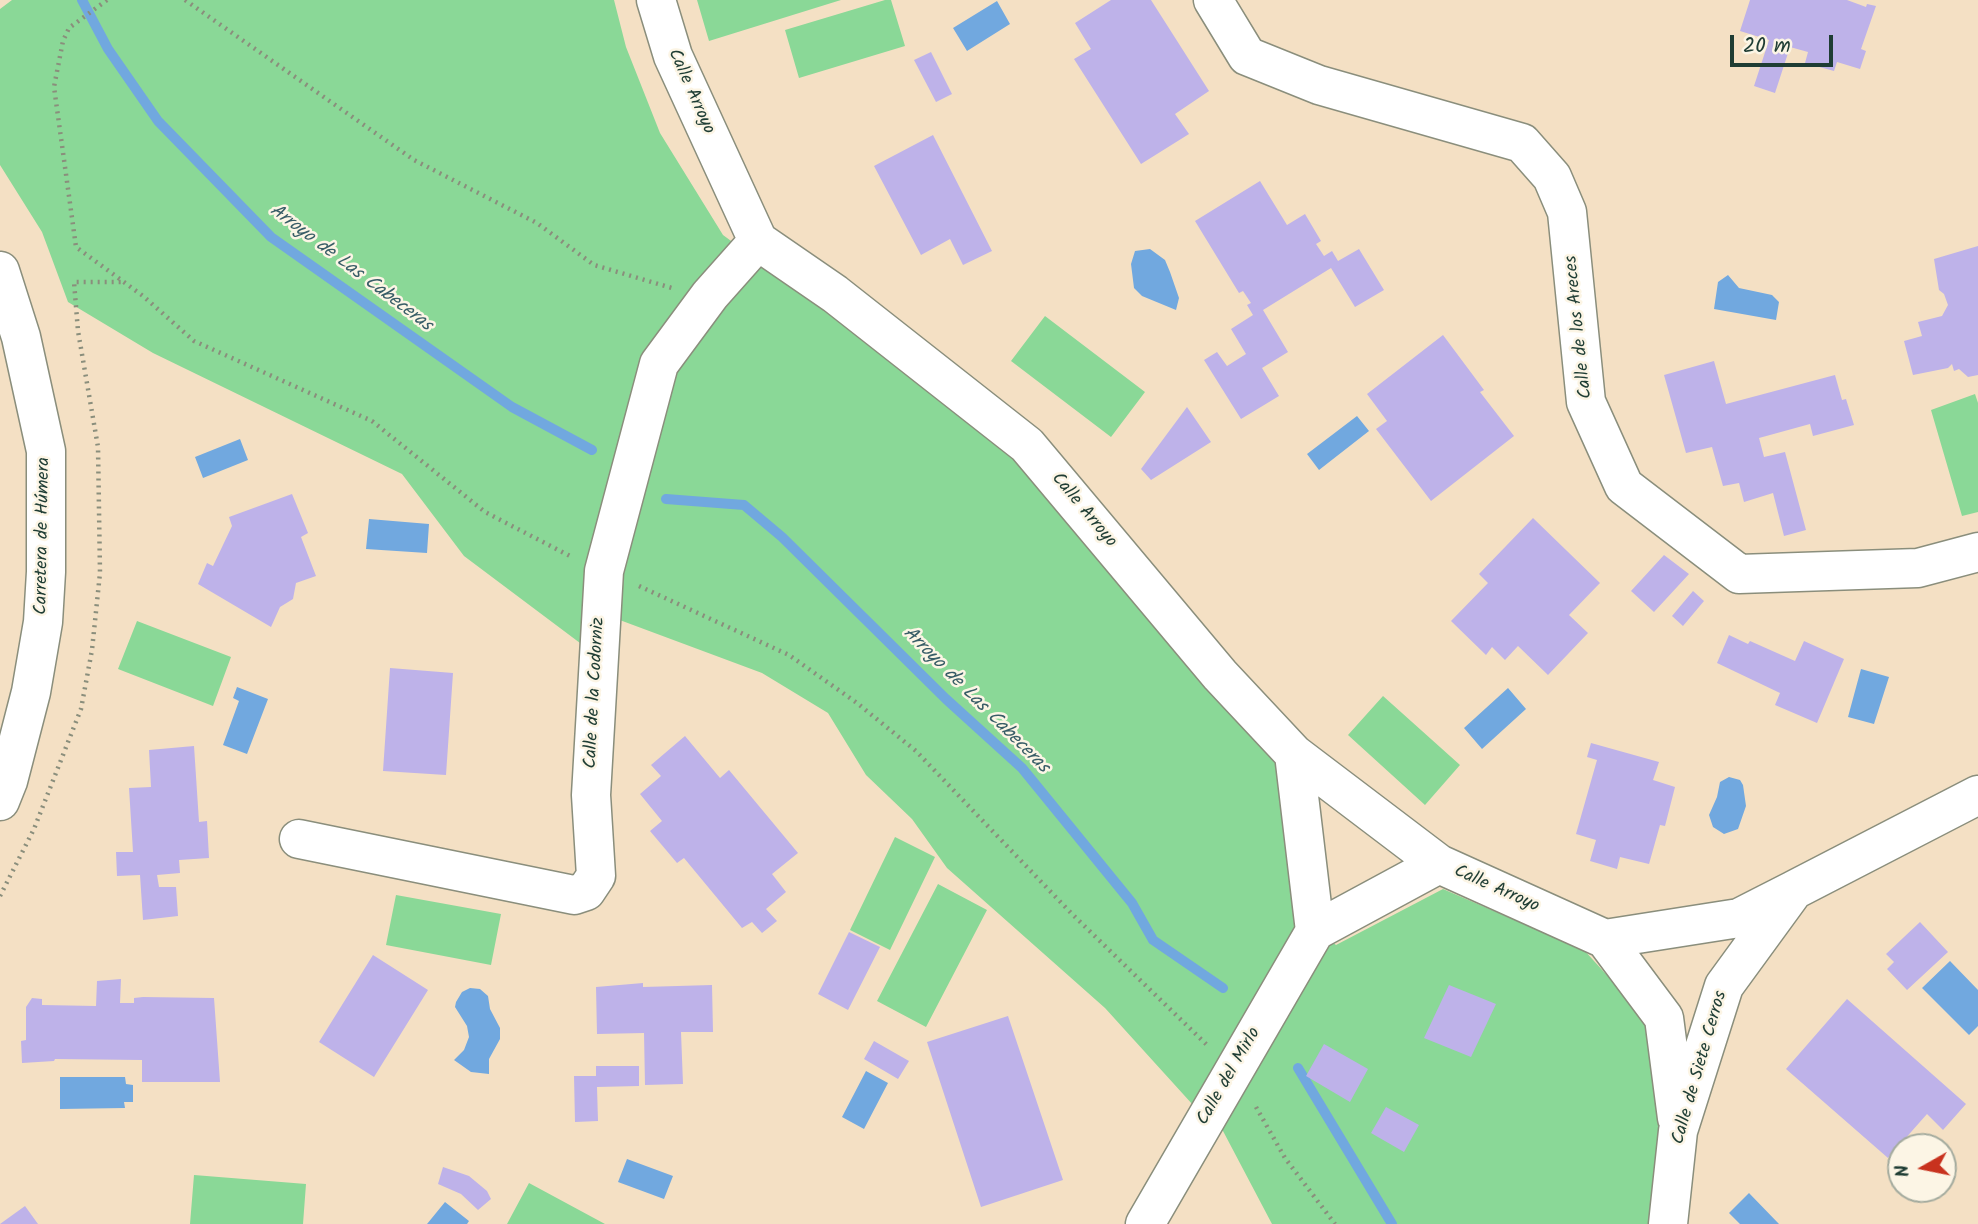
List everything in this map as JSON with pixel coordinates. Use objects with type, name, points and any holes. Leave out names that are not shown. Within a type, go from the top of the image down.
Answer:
[{"type":"street","name":"Calle Arroyo","points":[[656,0],[673,56],[758,241],[835,294],[1027,444],[1220,675],[1294,754],[1439,864],[1605,939],[1664,1018],[1678,1131]]},
{"type":"street","name":"Calle de los Areces","points":[[1213,0],[1248,56],[1319,85],[1522,143],[1552,177],[1567,212],[1586,402],[1624,486],[1739,574],[1918,568],[1978,552]]},
{"type":"street","name":"Calle de la Codorniz","points":[[299,839],[574,895],[586,891],[596,876],[591,795],[604,570],[659,364],[705,302],[758,241]]},
{"type":"street","name":"Carretera de Húmera","points":[[0,271],[21,337],[46,451],[46,572],[43,622],[31,692],[8,781],[0,801]]},
{"type":"street","points":[[1294,754],[1315,931],[1439,864]]},
{"type":"street","name":"Calle de Siete Cerros","points":[[1668,1224],[1678,1131],[1724,986],[1794,890],[1978,795]]},
{"type":"street","points":[[1605,939],[1739,918],[1794,890]]},
{"type":"street","name":"Calle del Mirlo","points":[[1145,1224],[1315,931]]},
{"type":"path","points":[[69,28],[107,0]]},
{"type":"path","points":[[185,0],[414,160],[537,223],[594,265],[665,286],[705,302]]},
{"type":"path","points":[[1234,1069],[1285,1158],[1335,1224]]},
{"type":"green space","points":[[12,0],[614,0],[626,47],[660,133],[723,235],[1022,456],[1277,765],[1301,918],[1336,945],[1443,889],[1584,950],[1654,1027],[1667,1130],[1656,1224],[1272,1224],[1223,1131],[1193,1105],[1105,1008],[947,868],[912,819],[866,775],[828,713],[762,673],[617,619],[584,646],[464,556],[402,474],[153,353],[68,302],[42,232],[0,165],[0,9]]},
{"type":"green space","points":[[697,0],[841,0],[709,41]]},
{"type":"green space","points":[[891,0],[905,46],[799,78],[785,30]]},
{"type":"green space","points":[[1045,316],[1145,392],[1111,437],[1011,361]]},
{"type":"green space","points":[[1975,394],[1978,403],[1978,512],[1962,516],[1931,410]]},
{"type":"green space","points":[[137,621],[231,657],[213,706],[118,669]]},
{"type":"green space","points":[[1383,696],[1460,765],[1425,805],[1348,735]]},
{"type":"green space","points":[[895,837],[935,857],[890,950],[850,930]]},
{"type":"green space","points":[[938,884],[987,910],[926,1027],[877,1001]]},
{"type":"green space","points":[[396,895],[501,914],[491,965],[386,945]]},
{"type":"green space","points":[[194,1175],[306,1184],[303,1224],[190,1224]]},
{"type":"green space","points":[[529,1183],[605,1224],[507,1224]]},
{"type":"water","points":[[997,1],[1010,24],[967,51],[953,28]]},
{"type":"water","points":[[1150,249],[1165,260],[1179,298],[1176,310],[1142,296],[1134,288],[1131,264],[1135,251]]},
{"type":"water","points":[[1728,275],[1739,288],[1772,295],[1779,302],[1776,320],[1714,309],[1718,282]]},
{"type":"water","points":[[1357,416],[1369,431],[1319,470],[1307,454]]},
{"type":"water","points":[[240,439],[248,460],[203,478],[195,457]]},
{"type":"water","points":[[369,519],[429,524],[427,553],[366,549]]},
{"type":"water","points":[[1861,669],[1889,677],[1874,724],[1848,717]]},
{"type":"water","points":[[237,687],[268,699],[247,754],[223,745],[239,701],[233,698]]},
{"type":"water","points":[[1508,688],[1526,709],[1482,749],[1464,728]]},
{"type":"water","points":[[1729,777],[1740,780],[1743,785],[1746,806],[1738,829],[1724,834],[1713,827],[1709,815],[1720,782]]},
{"type":"water","points":[[1950,961],[1978,990],[1978,1026],[1969,1035],[1922,988]]},
{"type":"water","points":[[470,988],[480,989],[488,996],[490,1009],[500,1028],[500,1039],[489,1059],[489,1074],[471,1072],[454,1060],[464,1050],[469,1037],[467,1026],[455,1007],[456,1002],[462,992]]},
{"type":"water","points":[[866,1071],[888,1083],[864,1129],[842,1117]]},
{"type":"water","points":[[60,1077],[125,1077],[126,1084],[133,1085],[133,1102],[124,1102],[125,1108],[60,1109]]},
{"type":"water","points":[[627,1159],[673,1176],[664,1199],[618,1182]]},
{"type":"water","points":[[1749,1193],[1779,1224],[1740,1224],[1729,1213]]},
{"type":"water","points":[[445,1202],[469,1221],[467,1224],[427,1224]]},
{"type":"building","points":[[1111,0],[1151,0],[1209,91],[1175,114],[1189,134],[1141,164],[1074,59],[1091,49],[1075,23]]},
{"type":"building","points":[[1750,0],[1847,0],[1866,7],[1867,4],[1876,6],[1861,49],[1866,51],[1860,69],[1837,62],[1834,71],[1805,63],[1808,52],[1790,47],[1775,93],[1754,86],[1769,40],[1740,31]]},
{"type":"building","points":[[931,52],[952,94],[936,102],[914,60]]},
{"type":"building","points":[[933,135],[992,251],[963,265],[950,239],[921,255],[874,166]]},
{"type":"building","points":[[1260,181],[1287,225],[1305,214],[1321,241],[1316,244],[1324,256],[1332,251],[1338,261],[1359,249],[1384,290],[1355,307],[1331,268],[1263,310],[1288,352],[1262,368],[1279,396],[1241,419],[1204,360],[1217,352],[1227,366],[1246,354],[1231,329],[1253,315],[1247,305],[1251,303],[1243,291],[1239,293],[1195,221]]},
{"type":"building","points":[[1978,246],[1978,375],[1968,377],[1959,369],[1954,371],[1952,364],[1948,368],[1913,375],[1904,341],[1922,336],[1918,322],[1942,316],[1948,305],[1944,294],[1939,290],[1934,259]]},
{"type":"building","points":[[1443,335],[1484,390],[1480,392],[1514,436],[1431,501],[1376,429],[1387,421],[1367,394]]},
{"type":"building","points":[[1714,361],[1726,404],[1835,375],[1842,400],[1846,399],[1854,425],[1813,436],[1810,424],[1759,438],[1764,457],[1785,452],[1806,530],[1784,536],[1773,493],[1744,502],[1739,483],[1723,486],[1712,447],[1686,453],[1664,375]]},
{"type":"building","points":[[1187,407],[1211,442],[1151,480],[1141,469]]},
{"type":"building","points":[[292,494],[308,533],[301,537],[316,576],[296,583],[293,599],[280,607],[271,627],[198,584],[207,563],[213,566],[232,526],[229,517]]},
{"type":"building","points":[[1533,518],[1600,583],[1569,615],[1588,633],[1548,675],[1518,646],[1505,660],[1492,647],[1486,655],[1451,621],[1488,583],[1479,574]]},
{"type":"building","points":[[1664,555],[1689,574],[1654,612],[1631,591]]},
{"type":"building","points":[[1693,591],[1704,601],[1683,626],[1672,616]]},
{"type":"building","points":[[1729,635],[1748,644],[1750,641],[1795,661],[1804,641],[1844,659],[1817,723],[1775,705],[1780,693],[1717,663]]},
{"type":"building","points":[[390,668],[453,673],[446,775],[383,771]]},
{"type":"building","points":[[685,736],[720,778],[729,770],[798,853],[772,874],[786,892],[766,909],[777,921],[762,933],[752,922],[742,928],[684,858],[677,863],[650,831],[662,821],[640,794],[661,776],[651,765]]},
{"type":"building","points":[[1591,743],[1659,762],[1653,780],[1675,787],[1665,826],[1660,825],[1649,864],[1620,857],[1617,869],[1590,861],[1596,840],[1576,834],[1597,760],[1587,757]]},
{"type":"building","points":[[194,746],[199,822],[207,821],[209,858],[179,860],[180,873],[157,875],[159,887],[176,887],[178,916],[143,920],[140,875],[117,876],[116,852],[133,852],[129,788],[151,787],[149,750]]},
{"type":"building","points":[[1920,922],[1948,952],[1907,990],[1887,969],[1894,962],[1886,954]]},
{"type":"building","points":[[849,932],[880,947],[848,1010],[818,994]]},
{"type":"building","points":[[373,955],[428,990],[374,1077],[319,1042]]},
{"type":"building","points":[[121,979],[120,1003],[134,1003],[134,998],[143,997],[214,998],[220,1082],[142,1082],[142,1060],[55,1059],[22,1063],[21,1041],[26,1040],[26,1007],[32,998],[42,999],[42,1005],[96,1006],[97,981]]},
{"type":"building","points":[[643,983],[643,987],[712,985],[713,1032],[681,1032],[683,1084],[645,1085],[644,1033],[597,1034],[596,987]]},
{"type":"building","points":[[1449,985],[1496,1004],[1471,1057],[1424,1038]]},
{"type":"building","points":[[1847,999],[1966,1104],[1943,1130],[1927,1114],[1910,1133],[1887,1133],[1887,1157],[1786,1069]]},
{"type":"building","points":[[1008,1016],[1063,1180],[981,1207],[927,1042]]},
{"type":"building","points":[[874,1041],[909,1061],[898,1079],[864,1059]]},
{"type":"building","points":[[1324,1044],[1368,1069],[1350,1102],[1306,1076]]},
{"type":"building","points":[[596,1066],[639,1066],[639,1086],[597,1087],[598,1121],[575,1122],[574,1076],[596,1076]]},
{"type":"building","points":[[1386,1107],[1419,1125],[1404,1152],[1371,1133]]},
{"type":"building","points":[[443,1167],[469,1176],[487,1191],[491,1199],[478,1210],[461,1194],[438,1184]]},
{"type":"building","points":[[25,1206],[38,1224],[0,1224]]},
{"type":"waterway","name":"Arroyo de Las Cabeceras","points":[[82,0],[108,49],[158,121],[271,237],[512,407],[592,450]]},
{"type":"waterway","name":"Arroyo de Las Cabeceras","points":[[666,499],[744,505],[782,537],[946,699],[1022,768],[1132,903],[1153,940],[1223,988]]},
{"type":"waterway","name":"Arroyo de Las Cabeceras","points":[[1298,1068],[1392,1224]]}]
